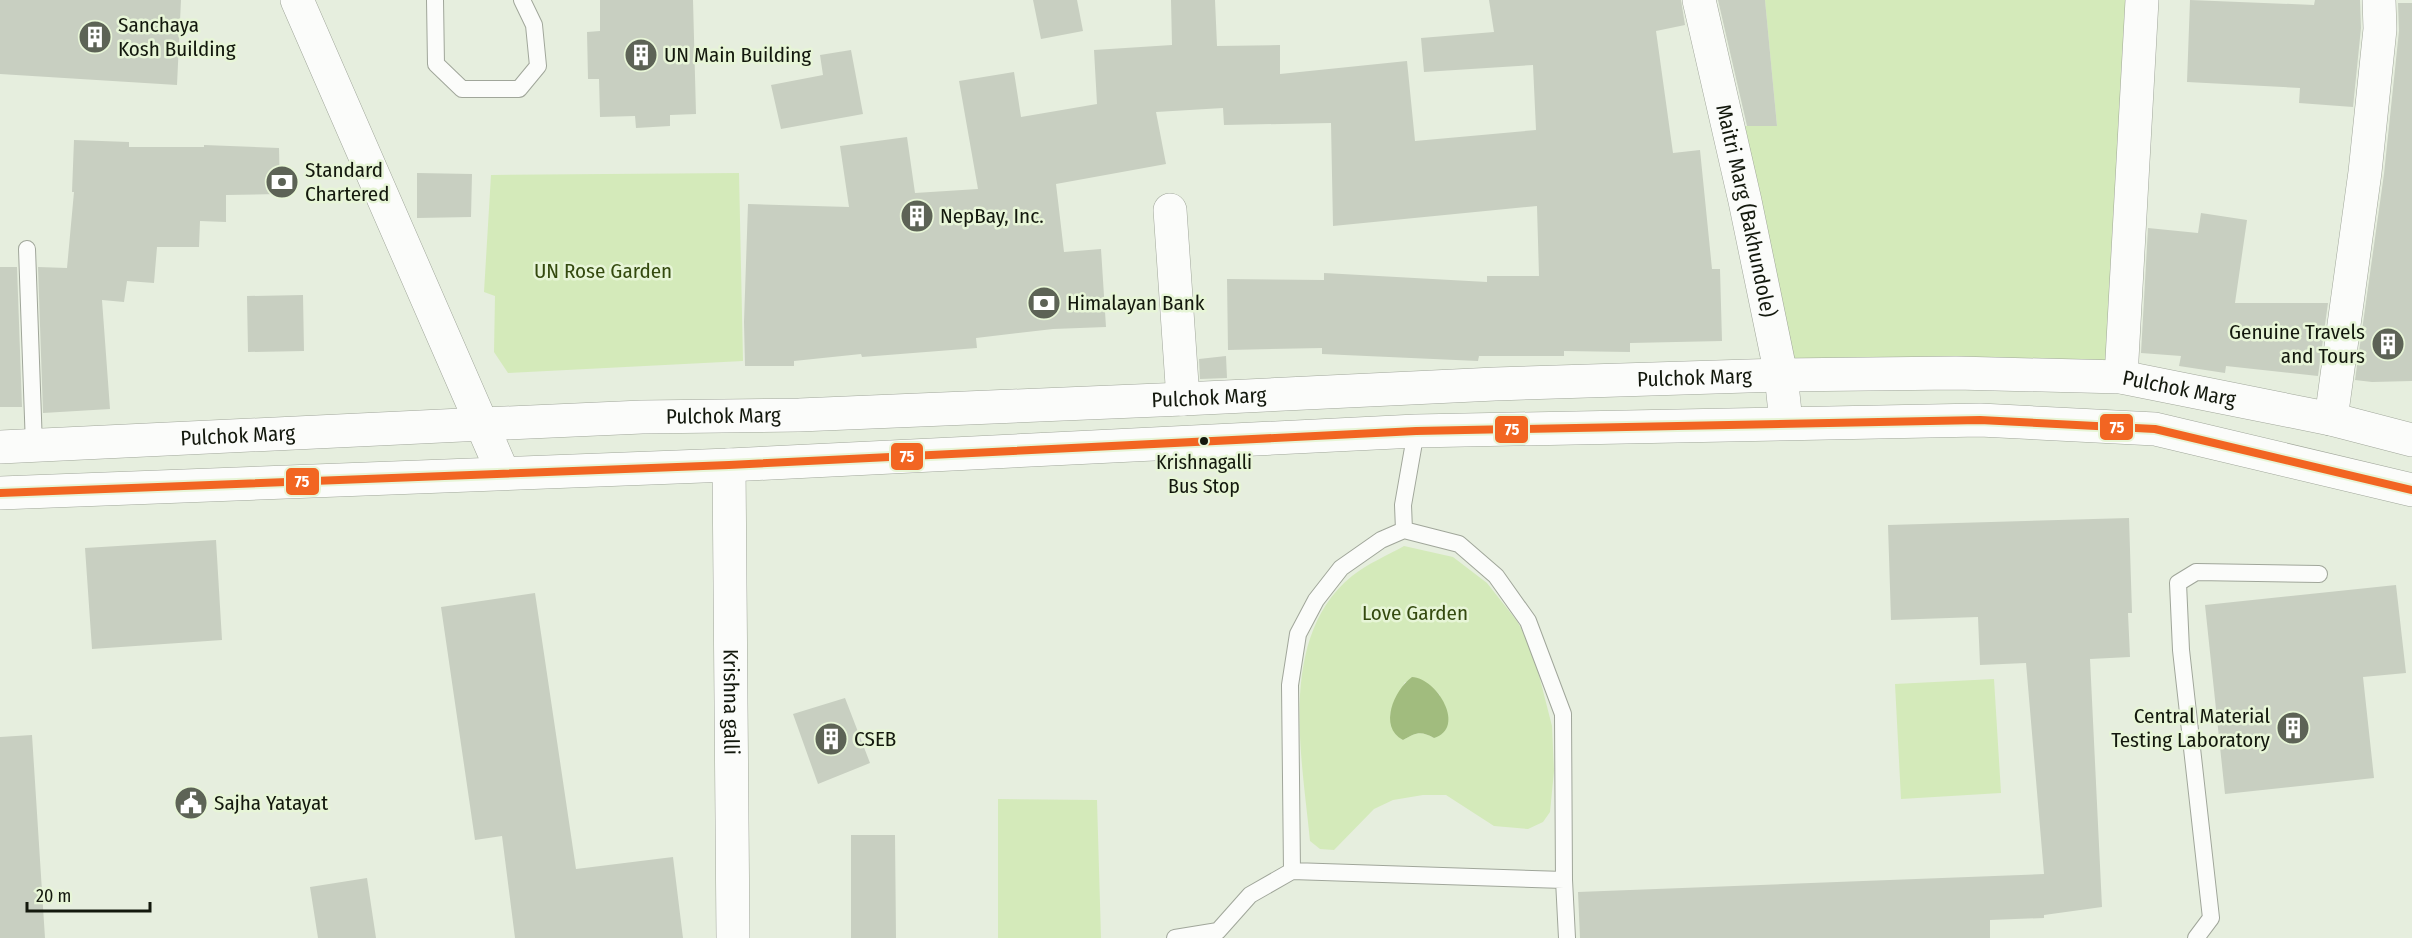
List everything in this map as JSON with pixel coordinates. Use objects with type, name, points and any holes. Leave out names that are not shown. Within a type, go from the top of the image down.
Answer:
[{"type":"main road","points":[[297,0],[503,473]]},
{"type":"main road","name":"Maitri Marg (Bakhundole)","points":[[1699,0],[1745,201],[1781,375],[1786,422]]},
{"type":"main road","points":[[2121,377],[2142,0]]},
{"type":"main road","points":[[2331,419],[2366,160],[2380,29],[2379,0]]},
{"type":"main road","points":[[1170,210],[1183,399]]},
{"type":"main road","name":"Pulchok Marg","points":[[0,447],[642,417],[799,415],[1495,384],[1781,375],[1956,373],[2121,377],[2331,419],[2412,440]]},
{"type":"main road","name":"Pulchok Marg","points":[[0,493],[729,465],[1416,431],[1980,420],[2155,429],[2412,490]]},
{"type":"main road","name":"Krishna galli","points":[[729,465],[733,938]]},
{"type":"lane","points":[[435,0],[436,64],[462,89],[519,89],[538,66],[534,25],[522,0]]},
{"type":"lane","points":[[27,249],[34,446]]},
{"type":"lane","points":[[1404,530],[1403,505],[1416,431]]},
{"type":"lane","points":[[1292,871],[1290,685],[1298,634],[1316,600],[1341,568],[1381,540],[1404,530],[1459,544],[1496,576],[1528,621],[1563,714],[1564,880],[1567,938]]},
{"type":"lane","points":[[2196,938],[2211,918],[2181,650],[2178,584],[2196,572],[2319,574]]},
{"type":"lane","points":[[1175,938],[1218,931],[1250,895],[1292,871],[1564,880]]},
{"type":"green space","points":[[1765,0],[2142,0],[2121,377],[1787,364],[1741,126],[1777,126]]},
{"type":"green space","name":"UN Rose Garden","points":[[739,173],[743,361],[508,373],[494,352],[495,296],[484,292],[491,175]]},
{"type":"green space","name":"Love Garden","points":[[1404,546],[1453,557],[1487,583],[1517,621],[1532,648],[1552,726],[1554,771],[1550,812],[1543,822],[1528,829],[1494,826],[1446,795],[1423,795],[1393,800],[1374,809],[1334,850],[1320,849],[1310,841],[1300,736],[1300,700],[1304,664],[1313,631],[1328,601],[1352,576]],"holes":[[[1405,682],[1434,689],[1440,695],[1434,738],[1418,733],[1403,740],[1390,714]]]},
{"type":"green space","points":[[1994,679],[2001,793],[1901,799],[1895,684]]},
{"type":"green space","points":[[998,799],[1097,800],[1101,938],[998,938]]},
{"type":"shaded area","points":[[1412,677],[1421,679],[1431,686],[1445,704],[1448,724],[1444,733],[1434,738],[1418,733],[1403,740],[1395,734],[1391,726],[1391,708],[1399,690]]},
{"type":"building","name":"Sanchaya Kosh Building","points":[[0,0],[181,0],[177,85],[0,74]]},
{"type":"building","name":"UN Main Building","points":[[600,0],[693,0],[696,114],[670,115],[670,126],[636,128],[635,116],[600,117],[599,79],[588,79],[587,32],[600,31]]},
{"type":"building","points":[[1033,0],[1077,0],[1083,31],[1041,39]]},
{"type":"building","points":[[1171,0],[1215,0],[1217,46],[1280,45],[1280,74],[1407,61],[1415,141],[1536,130],[1533,65],[1424,72],[1421,38],[1494,32],[1489,0],[1681,0],[1685,25],[1656,31],[1673,153],[1700,150],[1712,269],[1720,269],[1722,341],[1630,343],[1630,352],[1564,351],[1564,356],[1479,356],[1478,361],[1322,354],[1322,348],[1228,350],[1227,279],[1324,280],[1324,273],[1487,282],[1487,276],[1539,276],[1537,206],[1333,226],[1331,123],[1224,125],[1223,108],[1156,112],[1166,164],[1056,184],[1064,252],[1101,249],[1106,327],[1053,329],[976,338],[977,348],[862,357],[861,354],[794,361],[794,366],[745,366],[744,322],[748,204],[849,207],[840,146],[907,137],[915,193],[978,189],[959,81],[1014,72],[1021,117],[1097,104],[1094,50],[1172,45]]},
{"type":"building","points":[[1718,0],[1765,0],[1777,126],[1747,126]]},
{"type":"building","points":[[2190,0],[2314,5],[2315,0],[2360,0],[2361,28],[2353,107],[2299,103],[2300,88],[2187,82]]},
{"type":"building","points":[[2398,3],[2412,3],[2412,381],[2372,382],[2355,380],[2384,174],[2399,31]]},
{"type":"building","points":[[851,50],[863,114],[781,129],[771,85],[823,75],[820,55]]},
{"type":"building","points":[[74,140],[129,142],[129,147],[204,147],[204,145],[279,148],[280,194],[226,195],[226,222],[200,221],[199,247],[157,247],[154,283],[127,281],[124,302],[102,300],[110,409],[43,413],[38,267],[67,268],[74,192],[72,192]]},
{"type":"building","points":[[417,173],[472,174],[471,217],[417,218]]},
{"type":"building","points":[[2201,213],[2247,220],[2235,303],[2328,303],[2318,376],[2226,366],[2225,373],[2179,366],[2181,356],[2141,353],[2148,228],[2198,233]]},
{"type":"building","points":[[0,267],[17,267],[22,407],[0,407]]},
{"type":"building","points":[[303,295],[304,351],[248,352],[247,296]]},
{"type":"building","points":[[1226,356],[1227,378],[1200,379],[1199,359]]},
{"type":"building","points":[[2129,518],[2132,613],[2128,613],[2130,657],[2090,659],[2102,907],[2044,915],[2044,918],[1990,920],[1990,938],[1580,938],[1578,892],[2044,874],[2026,663],[1980,665],[1978,617],[1891,620],[1888,525]]},
{"type":"building","points":[[216,540],[222,640],[92,649],[85,548]]},
{"type":"building","name":"Central Material Testing Laboratory","points":[[2396,585],[2406,673],[2363,677],[2374,778],[2225,794],[2205,605]]},
{"type":"building","points":[[535,593],[576,869],[673,857],[683,938],[515,938],[502,836],[475,840],[441,607]]},
{"type":"building","name":"CSEB","points":[[845,698],[870,763],[818,784],[793,714]]},
{"type":"building","points":[[32,735],[45,938],[0,938],[0,737]]},
{"type":"building","points":[[851,835],[895,835],[896,938],[851,938]]},
{"type":"building","points":[[367,878],[376,938],[318,938],[310,887]]},
{"type":"transit line","name":"75","points":[[0,493],[729,465],[1416,431],[1980,420],[2155,429],[2412,490]]},
{"type":"place","name":"Sanchaya Kosh Building","points":[[95,37]]},
{"type":"place","name":"UN Main Building","points":[[641,55]]},
{"type":"place","name":"Standard Chartered","points":[[282,182]]},
{"type":"place","name":"NepBay, Inc.","points":[[917,216]]},
{"type":"place","name":"Himalayan Bank","points":[[1044,303]]},
{"type":"place","name":"Genuine Travels and Tours","points":[[2388,344]]},
{"type":"place","name":"Krishnagalli Bus Stop","points":[[1204,441]]},
{"type":"place","name":"Central Material Testing Laboratory","points":[[2293,728]]},
{"type":"place","name":"CSEB","points":[[831,739]]},
{"type":"place","name":"Sajha Yatayat","points":[[191,803]]}]
